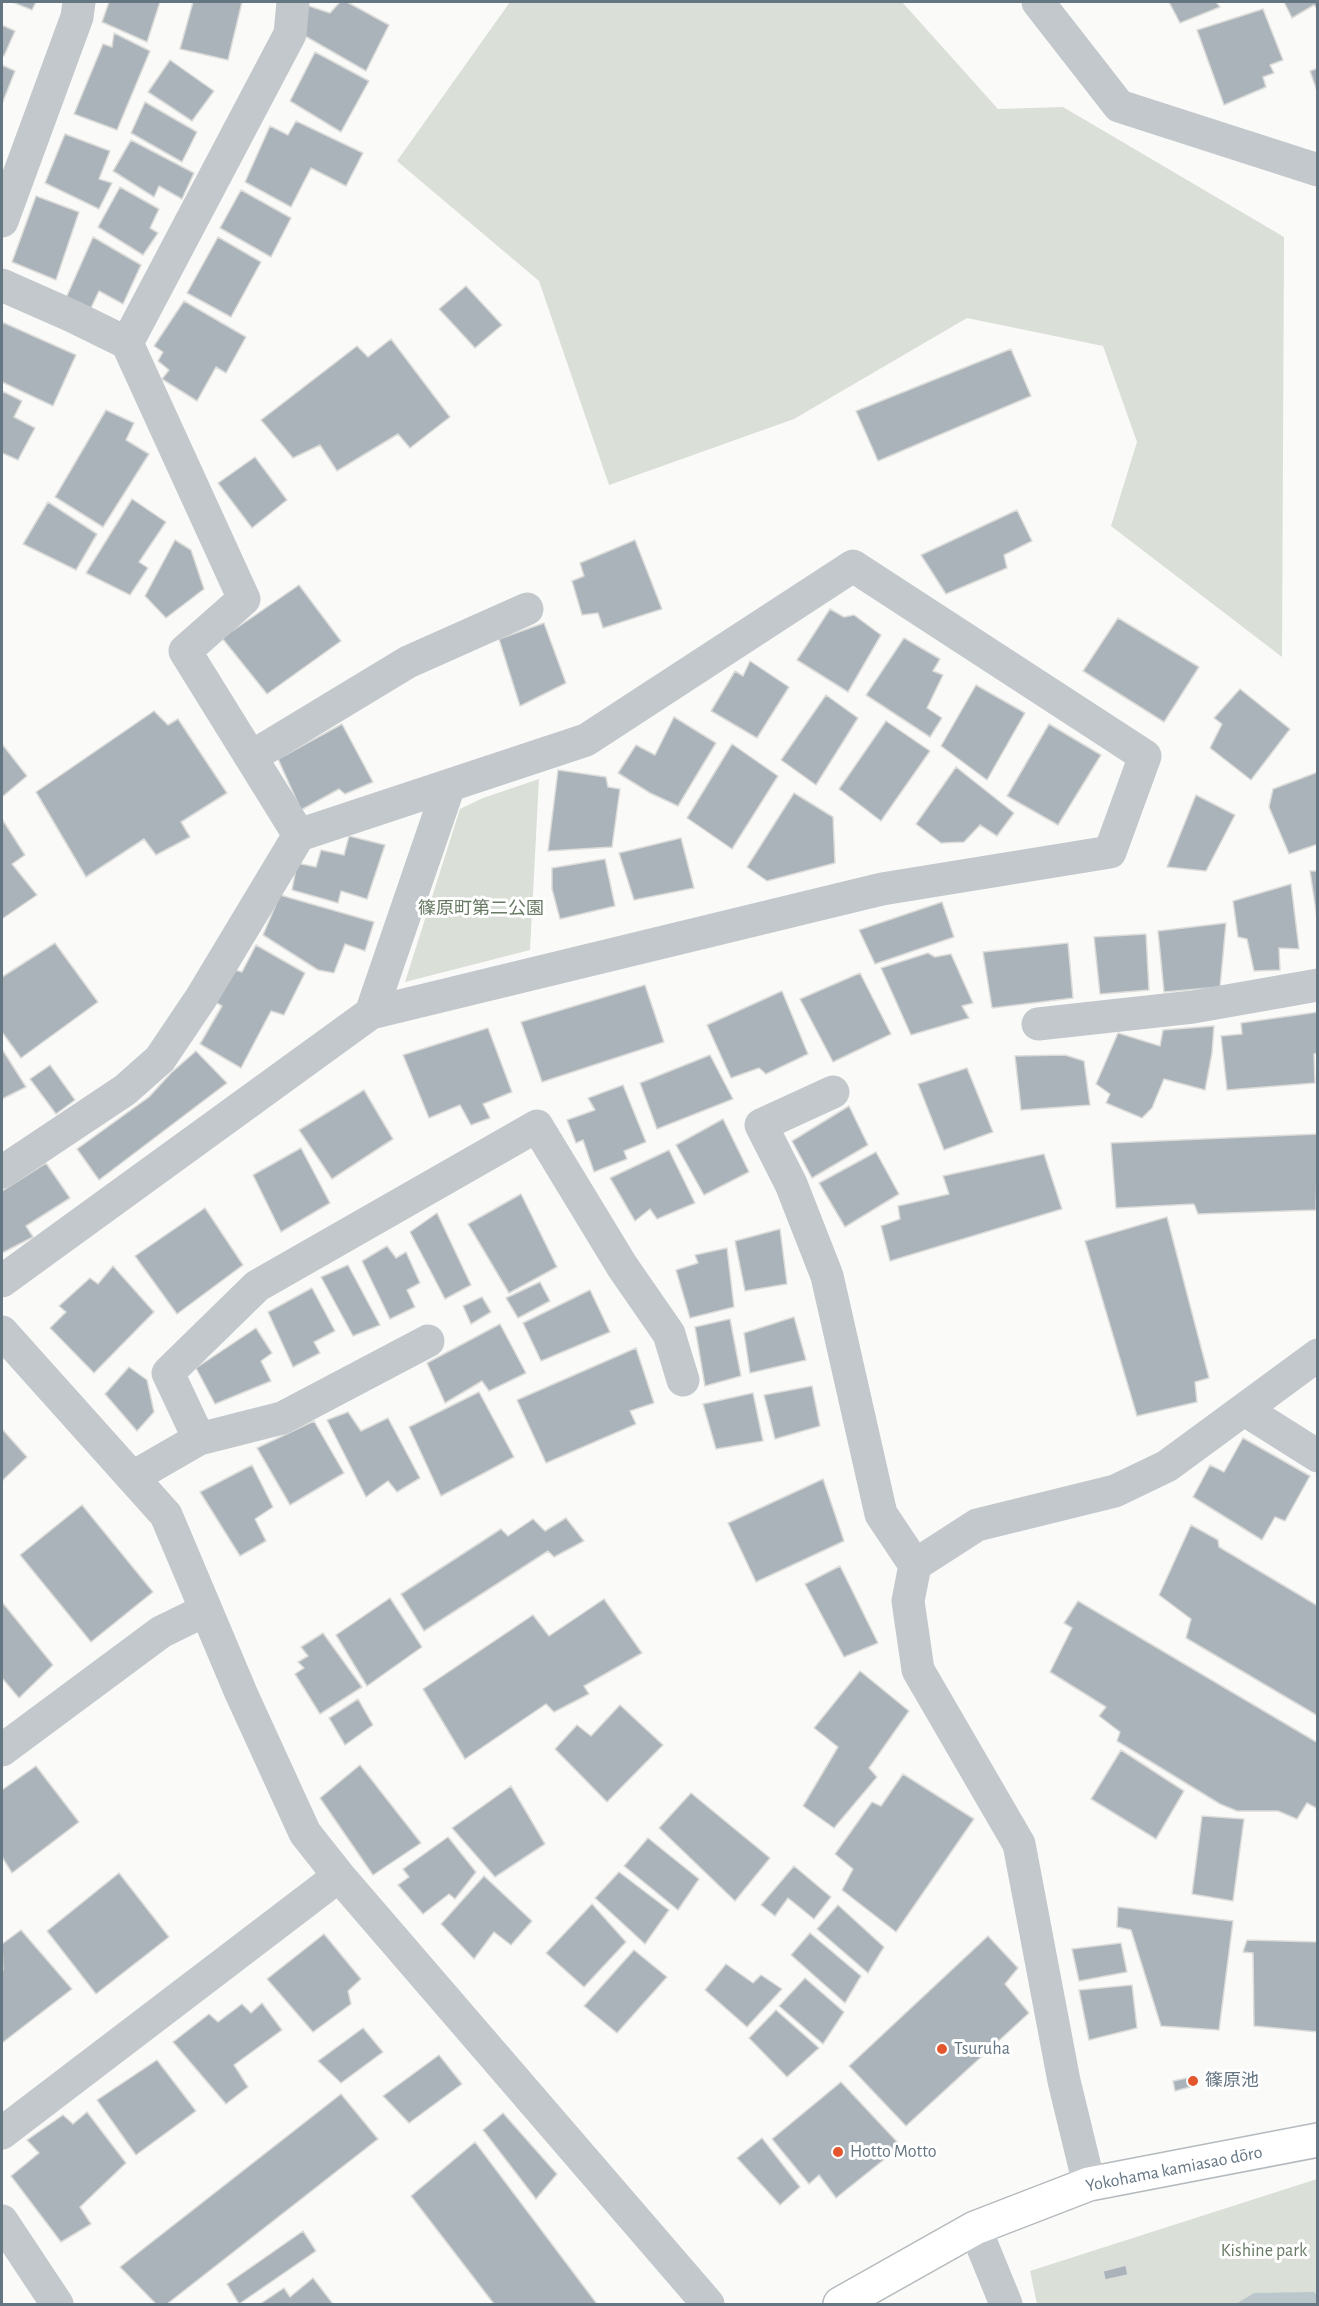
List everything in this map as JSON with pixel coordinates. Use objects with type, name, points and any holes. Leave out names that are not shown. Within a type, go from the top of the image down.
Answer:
[{"type":"main road","name":"Yokohama kamiasao dōro","points":[[840,2304],[975,2228],[1089,2184],[1317,2140]]},
{"type":"street","points":[[2,221],[76,17],[79,2]]},
{"type":"street","points":[[127,343],[290,34],[293,2]]},
{"type":"street","points":[[1038,2],[1119,106],[1317,170]]},
{"type":"street","points":[[2,285],[127,343],[244,599],[185,651],[299,835]]},
{"type":"street","points":[[2,1172],[125,1090],[160,1059],[201,998],[299,835],[586,740],[853,566],[1145,756],[1110,852],[882,889],[371,1013],[2,1281]]},
{"type":"street","points":[[251,757],[408,662],[527,609]]},
{"type":"street","points":[[371,1013],[449,786]]},
{"type":"street","points":[[1038,1023],[1193,1007],[1317,985]]},
{"type":"street","points":[[833,1092],[760,1125],[791,1184],[827,1276],[881,1514],[915,1564],[908,1601],[918,1670],[1019,1844],[1064,2081],[1089,2184]]},
{"type":"street","points":[[199,1439],[168,1373],[257,1286],[537,1126],[622,1266],[669,1334],[683,1380]]},
{"type":"street","points":[[2,1332],[166,1515],[275,1771],[305,1833],[339,1876],[708,2304]]},
{"type":"street","points":[[133,1477],[199,1439],[282,1418],[428,1341]]},
{"type":"street","points":[[915,1564],[977,1525],[1115,1491],[1167,1466],[1317,1355]]},
{"type":"street","points":[[1245,1410],[1317,1456]]},
{"type":"street","points":[[2,1750],[161,1632],[206,1610]]},
{"type":"street","points":[[2,2133],[339,1876]]},
{"type":"street","points":[[2,2221],[57,2304]]},
{"type":"street","points":[[975,2228],[1006,2304]]},
{"type":"green space","points":[[510,2],[902,2],[998,109],[1063,107],[1284,237],[1282,657],[1111,526],[1137,442],[1103,346],[967,318],[794,419],[609,485],[539,281],[397,161]]},
{"type":"green space","name":"篠原町第二公園","points":[[539,779],[530,950],[405,982],[460,809],[483,798]]},
{"type":"green space","name":"Kishine park","points":[[1317,2179],[1317,2304],[1037,2304],[1030,2271]]},
{"type":"shaded area","points":[[1314,2292],[1317,2295],[1317,2304],[1236,2304],[1254,2293]]},
{"type":"building","points":[[12,2],[36,2],[32,10]]},
{"type":"building","points":[[109,2],[160,2],[147,42],[102,22]]},
{"type":"building","points":[[193,2],[242,2],[228,60],[180,49]]},
{"type":"building","points":[[340,2],[347,2],[389,25],[366,71],[298,32],[306,5],[330,13]]},
{"type":"building","points":[[1169,2],[1216,2],[1220,7],[1180,23]]},
{"type":"building","points":[[1284,2],[1318,2],[1318,10],[1314,5],[1292,18]]},
{"type":"building","points":[[1263,9],[1283,60],[1270,65],[1274,73],[1263,77],[1266,87],[1224,105],[1197,30]]},
{"type":"building","points":[[2,25],[15,31],[4,56],[2,55]]},
{"type":"building","points":[[114,33],[150,51],[117,130],[74,114],[103,44],[112,47]]},
{"type":"building","points":[[315,52],[369,81],[341,132],[290,101]]},
{"type":"building","points":[[170,60],[214,91],[192,121],[148,92]]},
{"type":"building","points":[[2,65],[15,71],[2,104]]},
{"type":"building","points":[[1318,68],[1318,94],[1310,71]]},
{"type":"building","points":[[145,102],[197,132],[182,162],[131,133]]},
{"type":"building","points":[[296,121],[363,153],[346,186],[311,168],[291,207],[245,182],[270,126],[288,135]]},
{"type":"building","points":[[65,134],[110,151],[99,179],[112,183],[99,209],[45,183]]},
{"type":"building","points":[[131,140],[194,173],[182,199],[159,186],[154,197],[113,171]]},
{"type":"building","points":[[120,187],[159,209],[150,228],[158,233],[143,255],[98,227]]},
{"type":"building","points":[[241,190],[291,218],[271,257],[220,228]]},
{"type":"building","points":[[36,196],[79,212],[56,280],[12,262]]},
{"type":"building","points":[[93,237],[141,265],[123,304],[99,291],[90,310],[66,298]]},
{"type":"building","points":[[218,237],[261,262],[231,317],[187,293]]},
{"type":"building","points":[[466,286],[502,325],[475,348],[439,309]]},
{"type":"building","points":[[184,301],[246,337],[226,373],[216,367],[197,401],[162,379],[169,370],[158,361],[163,352],[154,346]]},
{"type":"building","points":[[2,322],[76,355],[53,406],[2,382]]},
{"type":"building","points":[[391,339],[450,417],[410,448],[398,434],[337,471],[320,445],[293,458],[261,420],[357,346],[368,357]]},
{"type":"building","points":[[1011,349],[1031,396],[878,461],[856,411]]},
{"type":"building","points":[[2,391],[22,401],[14,417],[35,428],[18,460],[2,453]]},
{"type":"building","points":[[106,410],[134,423],[126,440],[149,454],[103,527],[55,497]]},
{"type":"building","points":[[255,457],[287,500],[252,528],[218,483]]},
{"type":"building","points":[[132,499],[166,522],[139,562],[148,568],[130,595],[86,573]]},
{"type":"building","points":[[48,502],[97,534],[76,570],[23,544]]},
{"type":"building","points":[[1017,510],[1032,541],[1004,555],[1007,568],[946,594],[921,555]]},
{"type":"building","points":[[175,540],[191,550],[204,589],[166,618],[145,596]]},
{"type":"building","points":[[635,540],[662,609],[603,628],[598,613],[582,615],[572,581],[584,576],[580,563]]},
{"type":"building","points":[[299,585],[341,641],[267,694],[222,638]]},
{"type":"building","points":[[830,609],[844,617],[854,615],[881,635],[848,692],[797,660]]},
{"type":"building","points":[[1118,618],[1199,667],[1164,722],[1083,671]]},
{"type":"building","points":[[544,623],[566,683],[520,706],[499,639]]},
{"type":"building","points":[[904,638],[940,659],[933,671],[943,675],[927,708],[942,718],[930,737],[866,695]]},
{"type":"building","points":[[750,661],[789,687],[757,738],[711,711],[735,671],[743,676]]},
{"type":"building","points":[[976,685],[1025,713],[987,780],[941,746]]},
{"type":"building","points":[[1240,689],[1290,729],[1251,780],[1210,748],[1222,724],[1214,718]]},
{"type":"building","points":[[826,695],[858,718],[816,785],[781,760]]},
{"type":"building","points":[[154,711],[168,725],[178,719],[227,793],[181,822],[190,837],[156,855],[144,839],[86,877],[36,792]]},
{"type":"building","points":[[674,717],[716,743],[678,806],[650,793],[618,773],[636,745],[655,755]]},
{"type":"building","points":[[886,721],[930,751],[881,821],[839,789]]},
{"type":"building","points":[[342,724],[373,782],[345,794],[339,789],[301,810],[278,759]]},
{"type":"building","points":[[1049,724],[1101,755],[1058,825],[1007,796]]},
{"type":"building","points":[[2,744],[27,776],[2,797]]},
{"type":"building","points":[[732,744],[778,776],[732,849],[687,818]]},
{"type":"building","points":[[956,767],[1014,813],[997,836],[980,825],[964,842],[941,843],[916,824]]},
{"type":"building","points":[[558,770],[606,777],[608,787],[620,789],[612,847],[548,851]]},
{"type":"building","points":[[1318,772],[1318,844],[1289,854],[1269,807],[1273,789]]},
{"type":"building","points":[[794,793],[833,817],[835,863],[767,881],[747,867]]},
{"type":"building","points":[[1196,795],[1235,815],[1206,871],[1167,867]]},
{"type":"building","points":[[2,819],[25,855],[12,864],[37,895],[2,919]]},
{"type":"building","points":[[349,836],[385,845],[367,899],[341,891],[338,903],[292,890],[297,863],[316,867],[321,850],[344,855]]},
{"type":"building","points":[[681,838],[694,888],[634,900],[619,853]]},
{"type":"building","points":[[605,859],[615,906],[560,919],[552,889],[552,868]]},
{"type":"building","points":[[1310,871],[1318,871],[1318,925]]},
{"type":"building","points":[[1291,884],[1299,949],[1279,948],[1280,970],[1254,971],[1247,939],[1238,937],[1233,901]]},
{"type":"building","points":[[280,895],[374,922],[365,951],[345,944],[334,973],[318,970],[263,935]]},
{"type":"building","points":[[942,902],[954,937],[875,964],[859,930]]},
{"type":"building","points":[[1226,923],[1220,987],[1164,992],[1158,931]]},
{"type":"building","points":[[1146,934],[1149,990],[1100,994],[1094,937]]},
{"type":"building","points":[[55,943],[98,1002],[21,1058],[2,1032],[2,977]]},
{"type":"building","points":[[1068,943],[1073,998],[992,1008],[983,952]]},
{"type":"building","points":[[256,945],[305,973],[284,1015],[271,1011],[241,1068],[200,1044],[222,1006],[213,1001],[231,969],[242,972]]},
{"type":"building","points":[[928,953],[935,957],[951,954],[973,1003],[962,1006],[969,1018],[911,1035],[881,968]]},
{"type":"building","points":[[860,973],[891,1034],[833,1062],[800,999]]},
{"type":"building","points":[[645,985],[664,1042],[542,1082],[521,1022]]},
{"type":"building","points":[[782,991],[808,1054],[766,1074],[759,1068],[731,1078],[707,1025]]},
{"type":"building","points":[[1318,1012],[1318,1053],[1314,1054],[1315,1083],[1227,1090],[1221,1036],[1242,1034],[1241,1023]]},
{"type":"building","points":[[1214,1026],[1205,1090],[1164,1079],[1152,1108],[1142,1118],[1106,1103],[1110,1094],[1096,1084],[1118,1033],[1160,1046],[1163,1030]]},
{"type":"building","points":[[488,1028],[512,1092],[483,1104],[490,1118],[471,1125],[460,1105],[429,1118],[403,1055]]},
{"type":"building","points":[[2,1049],[26,1087],[2,1099]]},
{"type":"building","points":[[196,1051],[227,1083],[99,1180],[77,1149],[149,1097]]},
{"type":"building","points":[[710,1055],[733,1099],[657,1129],[640,1083]]},
{"type":"building","points":[[1065,1055],[1084,1061],[1090,1105],[1021,1110],[1015,1056]]},
{"type":"building","points":[[50,1065],[75,1100],[56,1114],[30,1079]]},
{"type":"building","points":[[967,1068],[993,1132],[944,1150],[918,1084]]},
{"type":"building","points":[[623,1085],[646,1142],[624,1151],[627,1159],[594,1172],[583,1140],[576,1143],[567,1120],[595,1110],[588,1098]]},
{"type":"building","points":[[364,1090],[393,1139],[332,1179],[299,1130]]},
{"type":"building","points":[[849,1106],[868,1145],[812,1178],[792,1141]]},
{"type":"building","points":[[723,1119],[749,1172],[704,1195],[676,1145]]},
{"type":"building","points":[[1318,1134],[1316,1210],[1198,1214],[1194,1204],[1116,1208],[1111,1143]]},
{"type":"building","points":[[301,1148],[330,1203],[281,1232],[253,1175]]},
{"type":"building","points":[[669,1150],[695,1203],[657,1219],[650,1209],[635,1221],[610,1178]]},
{"type":"building","points":[[876,1152],[899,1194],[845,1227],[819,1183]]},
{"type":"building","points":[[1044,1154],[1062,1209],[890,1261],[881,1226],[900,1219],[898,1206],[949,1194],[943,1176]]},
{"type":"building","points":[[46,1163],[70,1198],[26,1226],[33,1237],[2,1253],[2,1191]]},
{"type":"building","points":[[521,1194],[557,1267],[509,1293],[468,1224]]},
{"type":"building","points":[[205,1208],[243,1265],[177,1314],[135,1256]]},
{"type":"building","points":[[437,1213],[471,1285],[445,1299],[410,1232]]},
{"type":"building","points":[[1167,1217],[1209,1378],[1195,1382],[1197,1402],[1137,1416],[1085,1241]]},
{"type":"building","points":[[780,1229],[787,1284],[745,1291],[735,1241]]},
{"type":"building","points":[[387,1246],[396,1258],[406,1252],[420,1283],[407,1290],[415,1307],[390,1319],[362,1261]]},
{"type":"building","points":[[727,1248],[734,1307],[690,1318],[676,1270],[698,1263],[695,1255]]},
{"type":"building","points":[[348,1265],[380,1325],[353,1336],[321,1277]]},
{"type":"building","points":[[113,1266],[154,1312],[94,1373],[50,1328],[66,1312],[59,1306],[90,1278],[98,1284]]},
{"type":"building","points":[[540,1282],[550,1301],[518,1318],[506,1298]]},
{"type":"building","points":[[312,1288],[335,1331],[314,1342],[320,1353],[293,1367],[268,1312]]},
{"type":"building","points":[[590,1290],[610,1332],[541,1361],[523,1323]]},
{"type":"building","points":[[482,1297],[491,1312],[471,1324],[463,1306]]},
{"type":"building","points":[[794,1317],[806,1360],[750,1373],[744,1333]]},
{"type":"building","points":[[730,1319],[741,1376],[705,1386],[695,1327]]},
{"type":"building","points":[[500,1324],[526,1373],[489,1391],[482,1381],[445,1403],[427,1363]]},
{"type":"building","points":[[256,1328],[272,1353],[261,1361],[271,1381],[215,1404],[196,1368]]},
{"type":"building","points":[[636,1348],[654,1403],[630,1411],[636,1424],[546,1463],[517,1400]]},
{"type":"building","points":[[129,1367],[147,1380],[154,1412],[137,1431],[105,1394]]},
{"type":"building","points":[[812,1386],[820,1426],[775,1439],[764,1395]]},
{"type":"building","points":[[479,1392],[514,1457],[441,1496],[409,1427]]},
{"type":"building","points":[[753,1393],[763,1441],[716,1449],[703,1404]]},
{"type":"building","points":[[348,1412],[361,1431],[388,1418],[420,1478],[397,1492],[388,1481],[366,1497],[327,1420]]},
{"type":"building","points":[[314,1421],[344,1473],[290,1505],[257,1448]]},
{"type":"building","points":[[2,1429],[27,1457],[2,1481]]},
{"type":"building","points":[[1243,1438],[1310,1476],[1285,1521],[1275,1517],[1262,1540],[1193,1497],[1210,1465],[1224,1472]]},
{"type":"building","points":[[252,1465],[273,1507],[255,1519],[266,1541],[240,1556],[200,1492]]},
{"type":"building","points":[[823,1479],[844,1541],[756,1582],[728,1523]]},
{"type":"building","points":[[82,1505],[153,1592],[91,1642],[20,1555]]},
{"type":"building","points":[[566,1518],[584,1541],[554,1557],[548,1551],[424,1631],[401,1594],[501,1529],[508,1536],[533,1519],[545,1531]]},
{"type":"building","points":[[1191,1525],[1218,1540],[1219,1547],[1318,1606],[1318,1716],[1186,1638],[1191,1619],[1159,1595]]},
{"type":"building","points":[[840,1566],[878,1643],[844,1657],[805,1584]]},
{"type":"building","points":[[390,1598],[422,1647],[367,1686],[336,1635]]},
{"type":"building","points":[[604,1599],[642,1653],[584,1686],[589,1694],[554,1712],[546,1704],[465,1759],[423,1689],[533,1615],[549,1636]]},
{"type":"building","points":[[1078,1601],[1318,1743],[1318,1809],[1307,1803],[1297,1819],[1278,1811],[1237,1811],[1220,1804],[1117,1741],[1120,1732],[1099,1716],[1106,1707],[1050,1672],[1072,1628],[1064,1623]]},
{"type":"building","points":[[2,1602],[53,1665],[19,1698],[2,1678]]},
{"type":"building","points":[[323,1633],[362,1687],[320,1714],[295,1674],[304,1668],[298,1662],[308,1656],[301,1647]]},
{"type":"building","points":[[860,1671],[909,1711],[869,1768],[877,1777],[834,1828],[803,1806],[838,1747],[814,1728]]},
{"type":"building","points":[[358,1699],[373,1725],[345,1745],[329,1718]]},
{"type":"building","points":[[620,1705],[663,1745],[607,1802],[555,1749],[577,1725],[591,1736]]},
{"type":"building","points":[[1121,1750],[1184,1791],[1156,1839],[1091,1799]]},
{"type":"building","points":[[360,1765],[421,1843],[373,1875],[320,1798]]},
{"type":"building","points":[[36,1766],[79,1822],[12,1873],[2,1857],[2,1790]]},
{"type":"building","points":[[903,1774],[974,1819],[896,1932],[842,1890],[853,1869],[835,1854],[872,1802],[881,1806]]},
{"type":"building","points":[[511,1786],[545,1844],[495,1877],[452,1828]]},
{"type":"building","points":[[691,1793],[770,1858],[735,1901],[659,1828]]},
{"type":"building","points":[[1202,1816],[1244,1819],[1233,1901],[1192,1894]]},
{"type":"building","points":[[448,1837],[476,1872],[455,1899],[449,1894],[423,1914],[398,1885],[409,1877],[403,1869]]},
{"type":"building","points":[[648,1838],[699,1879],[678,1910],[624,1866]]},
{"type":"building","points":[[794,1866],[831,1897],[814,1919],[788,1898],[775,1916],[761,1905]]},
{"type":"building","points":[[619,1872],[669,1910],[645,1944],[595,1898]]},
{"type":"building","points":[[119,1873],[169,1937],[96,1994],[47,1931]]},
{"type":"building","points":[[484,1876],[532,1921],[511,1945],[494,1932],[474,1959],[441,1924]]},
{"type":"building","points":[[592,1904],[626,1942],[584,1987],[546,1953]]},
{"type":"building","points":[[838,1905],[884,1947],[868,1973],[817,1929]]},
{"type":"building","points":[[1118,1907],[1233,1921],[1219,2030],[1161,2026],[1131,1930],[1117,1927]]},
{"type":"building","points":[[21,1930],[72,1989],[2,2043],[2,1944]]},
{"type":"building","points":[[810,1933],[861,1976],[845,2003],[791,1955]]},
{"type":"building","points":[[324,1934],[361,1979],[348,1991],[351,2004],[313,2032],[267,1979]]},
{"type":"building","points":[[988,1936],[1018,1968],[1005,1984],[1029,2013],[906,2126],[849,2066]]},
{"type":"building","points":[[1247,1940],[1318,1942],[1318,2032],[1254,2026],[1253,1953],[1243,1952]]},
{"type":"building","points":[[1121,1943],[1127,1972],[1079,1981],[1072,1949]]},
{"type":"building","points":[[634,1950],[667,1977],[617,2033],[584,2006]]},
{"type":"building","points":[[726,1964],[753,1983],[761,1975],[782,1989],[747,2027],[705,1990]]},
{"type":"building","points":[[805,1978],[844,2012],[823,2044],[779,2006]]},
{"type":"building","points":[[1132,1985],[1137,2028],[1089,2040],[1079,1990]]},
{"type":"building","points":[[262,2003],[282,2030],[234,2065],[248,2087],[226,2104],[173,2042],[209,2014],[218,2022],[242,2004],[251,2013]]},
{"type":"building","points":[[776,2010],[819,2048],[787,2077],[749,2038]]},
{"type":"building","points":[[363,2028],[383,2052],[341,2083],[318,2061]]},
{"type":"building","points":[[439,2055],[462,2084],[409,2123],[383,2096]]},
{"type":"building","points":[[157,2060],[196,2111],[136,2155],[97,2100]]},
{"type":"building","points":[[1196,2076],[1198,2085],[1175,2091],[1173,2081]]},
{"type":"building","points":[[841,2082],[901,2146],[836,2198],[819,2175],[809,2184],[772,2139]]},
{"type":"building","points":[[341,2094],[378,2139],[167,2304],[156,2304],[120,2267]]},
{"type":"building","points":[[87,2112],[126,2163],[80,2207],[91,2224],[61,2242],[11,2176],[39,2153],[27,2140],[63,2115],[73,2124]]},
{"type":"building","points":[[503,2113],[557,2174],[536,2199],[483,2130]]},
{"type":"building","points":[[762,2138],[800,2187],[780,2205],[737,2158]]},
{"type":"building","points":[[475,2142],[597,2304],[494,2304],[411,2196]]},
{"type":"building","points":[[303,2231],[316,2251],[239,2304],[227,2284]]},
{"type":"building","points":[[1126,2265],[1128,2275],[1105,2280],[1103,2271]]},
{"type":"building","points":[[313,2278],[333,2304],[260,2304],[284,2288],[290,2297]]},
{"type":"place","name":"Tsuruha","points":[[942,2049]]},
{"type":"place","name":"篠原池","points":[[1193,2081]]},
{"type":"place","name":"Hotto Motto","points":[[838,2152]]}]
